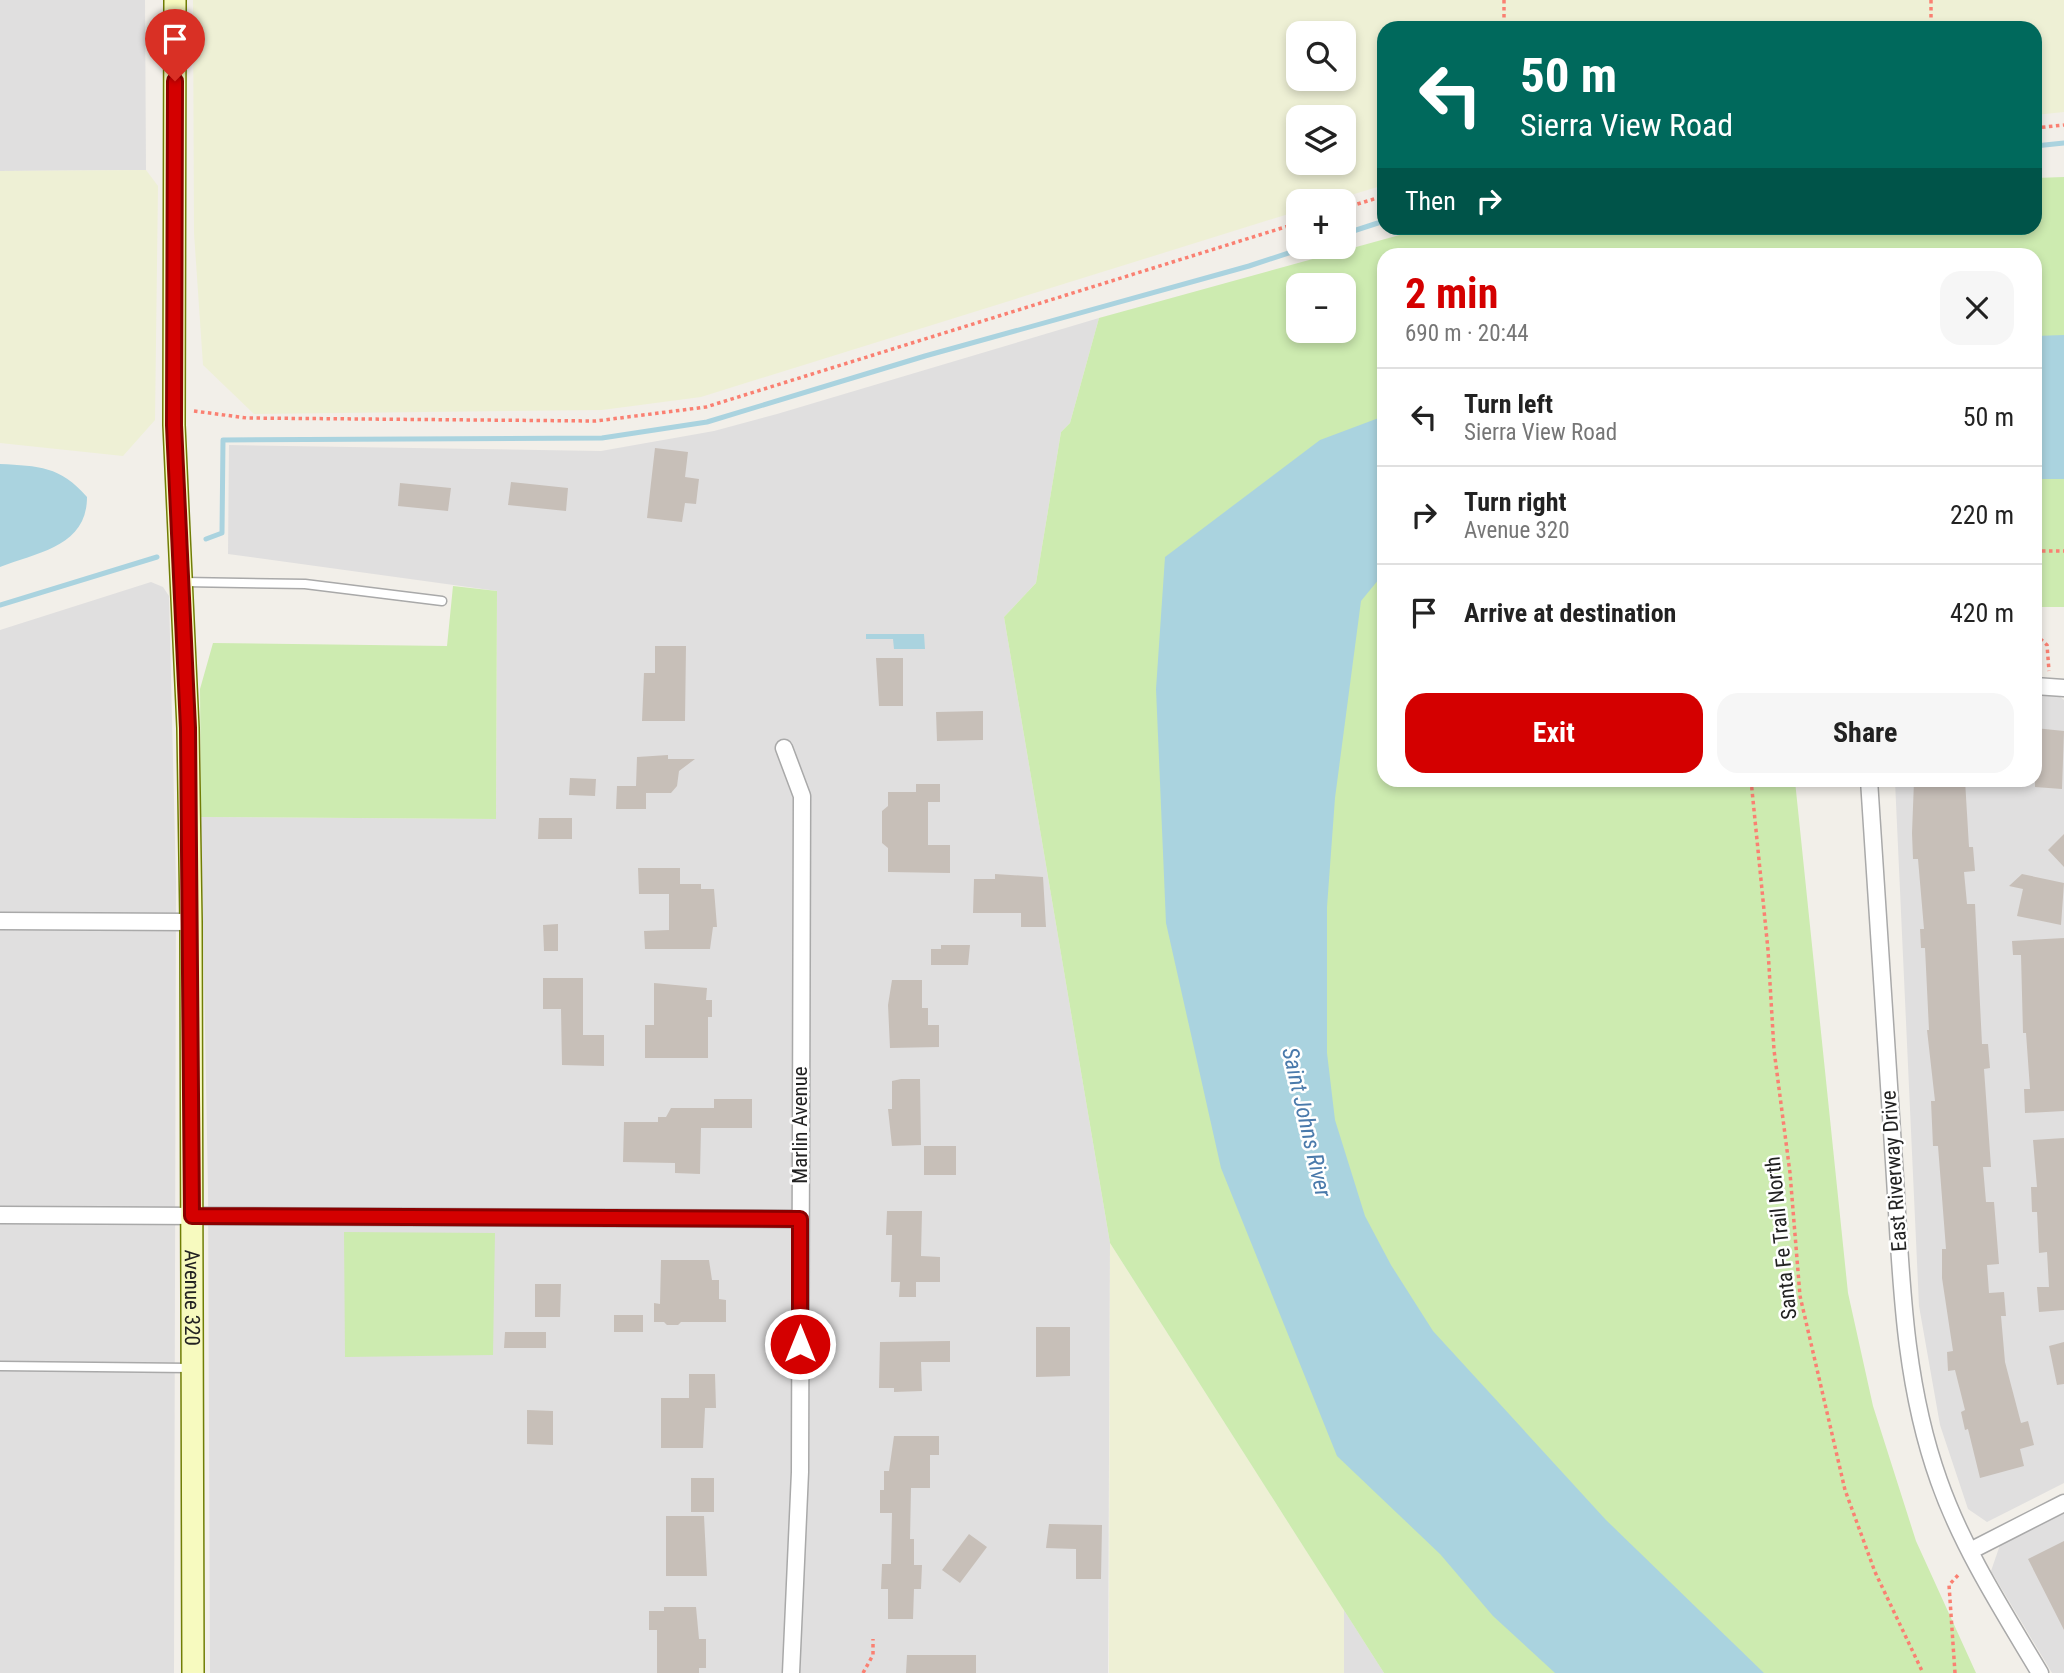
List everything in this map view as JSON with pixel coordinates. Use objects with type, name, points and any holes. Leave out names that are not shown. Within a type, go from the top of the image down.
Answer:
[{"type":"street","name":"Avenue 320","points":[[175,0],[174,409],[188,728],[191,922],[193,1673]]},
{"type":"street","name":"Marlin Avenue","points":[[784,748],[802,796],[800,1472],[790,1673]]},
{"type":"street","name":"East Riverway Drive","points":[[1869,787],[1903,1303],[1910,1363],[1927,1443],[1939,1481],[1970,1551],[2040,1673]]},
{"type":"street","points":[[0,921],[191,922]]},
{"type":"street","points":[[0,1215],[800,1219]]},
{"type":"street","points":[[1970,1551],[2064,1503]]},
{"type":"lane","points":[[181,582],[305,584],[442,601]]},
{"type":"lane","points":[[0,1366],[193,1368]]},
{"type":"path","points":[[1504,0],[1504,21]]},
{"type":"path","points":[[1930,0],[1931,21]]},
{"type":"path","points":[[2042,127],[2064,125]]},
{"type":"path","points":[[1356,204],[1377,198]]},
{"type":"path","points":[[174,409],[247,418],[596,421],[706,407],[1286,226]]},
{"type":"path","points":[[2042,551],[2064,551]]},
{"type":"path","points":[[2042,638],[2049,652],[2049,687]]},
{"type":"path","name":"Santa Fe Trail North","points":[[1752,787],[1768,950],[1774,1051],[1790,1173],[1800,1296],[1845,1490],[1875,1572],[1923,1673]]},
{"type":"path","points":[[1955,1673],[1948,1591],[1950,1580],[1960,1573]]},
{"type":"path","points":[[863,1673],[873,1655],[873,1639]]},
{"type":"shaded area","points":[[0,0],[145,0],[146,170],[0,171]]},
{"type":"shaded area","points":[[1099,318],[1070,423],[1061,432],[1036,583],[1004,617],[1110,1243],[1108,1673],[210,1673],[208,1189],[201,817],[496,819],[497,591],[228,554],[229,445],[601,451],[714,431]]},
{"type":"shaded area","points":[[151,582],[163,587],[169,596],[176,882],[174,1673],[0,1673],[0,630]]},
{"type":"shaded area","points":[[2042,687],[2048,687],[2064,700],[2064,1483],[1987,1522],[1968,1509],[1940,1425],[1919,1306],[1895,787],[2042,787]]},
{"type":"shaded area","points":[[2064,1510],[2064,1673],[2052,1673],[1991,1571],[2001,1542]]},
{"type":"shaded area","points":[[1344,1610],[1384,1673],[1344,1673]]},
{"type":"green space","points":[[193,0],[2064,0],[2064,112],[2042,114],[2042,21],[1377,21],[1377,187],[1356,193],[1356,189],[1286,189],[1286,215],[701,397],[602,410],[254,414],[203,365],[194,233]]},
{"type":"green space","points":[[146,170],[158,186],[155,420],[123,456],[0,443],[0,171]]},
{"type":"green space","points":[[2064,177],[2064,607],[2042,607],[2042,248],[1377,248],[1377,787],[1796,787],[1848,1293],[1873,1406],[1916,1541],[1976,1673],[1384,1673],[1110,1243],[1004,617],[1036,583],[1061,432],[1070,423],[1099,318],[1313,259],[1356,259],[1356,247],[1400,235],[2042,235],[2042,178]]},
{"type":"green space","points":[[453,586],[497,591],[496,819],[201,817],[200,689],[213,643],[447,646]]},
{"type":"green space","points":[[344,1232],[495,1233],[493,1355],[345,1357]]},
{"type":"green space","points":[[1110,1243],[1344,1610],[1344,1673],[1109,1673]]},
{"type":"water","points":[[2064,335],[2064,479],[2042,479],[2042,336]]},
{"type":"water","name":"Saint Johns River","points":[[1377,419],[1377,582],[1361,601],[1335,798],[1327,907],[1327,1053],[1335,1120],[1365,1216],[1391,1265],[1433,1331],[1606,1520],[1764,1673],[1555,1673],[1493,1616],[1440,1554],[1337,1456],[1221,1168],[1166,923],[1156,689],[1165,557],[1320,440]]},
{"type":"water","points":[[0,464],[38,467],[58,473],[87,497],[85,513],[70,537],[45,551],[0,567]]},
{"type":"water","points":[[866,634],[924,634],[925,649],[894,649],[893,639],[866,639]]},
{"type":"building","points":[[655,448],[688,452],[685,477],[699,479],[696,504],[685,503],[682,522],[647,518]]},
{"type":"building","points":[[511,482],[568,488],[566,511],[508,505]]},
{"type":"building","points":[[400,483],[451,488],[448,511],[398,506]]},
{"type":"building","points":[[655,646],[686,646],[685,721],[642,721],[644,673],[655,673]]},
{"type":"building","points":[[876,658],[903,658],[903,706],[879,706]]},
{"type":"building","points":[[983,711],[983,740],[937,741],[936,712]]},
{"type":"building","points":[[2042,729],[2064,731],[2062,789],[2035,787],[2042,787]]},
{"type":"building","points":[[668,755],[668,759],[695,759],[679,771],[677,786],[671,793],[646,793],[646,809],[616,809],[617,786],[636,786],[637,757]]},
{"type":"building","points":[[570,778],[596,779],[595,796],[569,795]]},
{"type":"building","points":[[916,784],[940,784],[940,802],[928,802],[928,845],[950,845],[950,873],[888,872],[888,848],[882,843],[882,811],[888,806],[888,792],[916,792]]},
{"type":"building","points":[[1914,787],[1965,787],[1969,847],[1973,847],[1975,871],[1964,872],[1967,904],[1975,904],[1982,1044],[1988,1044],[1990,1068],[1984,1069],[1991,1167],[1983,1167],[1986,1202],[1994,1202],[1999,1264],[1987,1265],[1989,1293],[2004,1292],[2006,1316],[2001,1316],[2005,1362],[2021,1423],[2028,1421],[2034,1445],[2020,1449],[2024,1466],[1980,1478],[1968,1429],[1965,1430],[1961,1412],[1965,1410],[1955,1370],[1948,1371],[1947,1352],[1953,1351],[1942,1278],[1942,1249],[1946,1249],[1938,1146],[1933,1146],[1931,1101],[1935,1101],[1927,1030],[1925,948],[1921,948],[1920,929],[1924,929],[1918,859],[1913,859]]},
{"type":"building","points":[[539,818],[572,818],[572,839],[538,839]]},
{"type":"building","points":[[2064,834],[2064,867],[2048,850]]},
{"type":"building","points":[[638,868],[680,868],[680,884],[701,884],[701,889],[714,889],[717,927],[713,927],[710,949],[645,949],[644,931],[669,930],[669,894],[639,894]]},
{"type":"building","points":[[995,874],[1043,877],[1046,927],[1021,927],[1021,913],[973,913],[974,879],[995,879]]},
{"type":"building","points":[[2022,874],[2064,883],[2061,925],[2017,916],[2023,889],[2009,886]]},
{"type":"building","points":[[558,924],[558,951],[544,951],[543,925]]},
{"type":"building","points":[[2064,938],[2064,1111],[2025,1113],[2024,1089],[2030,1089],[2026,1033],[2023,1033],[2021,955],[2013,955],[2012,941]]},
{"type":"building","points":[[941,945],[970,945],[968,965],[931,965],[931,949],[941,949]]},
{"type":"building","points":[[543,978],[583,978],[583,1035],[604,1035],[604,1066],[562,1065],[561,1009],[543,1009]]},
{"type":"building","points":[[892,980],[922,980],[922,1008],[928,1008],[928,1025],[939,1025],[939,1047],[890,1048],[888,1005]]},
{"type":"building","points":[[654,983],[707,988],[706,1000],[712,1000],[712,1017],[708,1017],[708,1058],[645,1058],[645,1025],[654,1025]]},
{"type":"building","points":[[920,1079],[921,1145],[892,1146],[888,1109],[892,1109],[892,1081]]},
{"type":"building","points":[[714,1099],[752,1099],[752,1128],[701,1128],[700,1174],[675,1173],[675,1163],[623,1162],[624,1122],[658,1122],[658,1117],[666,1117],[671,1108],[714,1108]]},
{"type":"building","points":[[2064,1138],[2064,1310],[2039,1312],[2037,1287],[2049,1287],[2047,1252],[2039,1253],[2037,1212],[2032,1212],[2031,1187],[2037,1187],[2033,1140]]},
{"type":"building","points":[[924,1146],[956,1146],[956,1175],[924,1175]]},
{"type":"building","points":[[887,1211],[922,1211],[921,1256],[940,1257],[940,1282],[916,1282],[916,1297],[899,1297],[900,1282],[891,1282],[892,1235],[886,1235]]},
{"type":"building","points":[[661,1260],[709,1260],[712,1280],[719,1280],[719,1299],[726,1300],[726,1322],[681,1322],[678,1325],[667,1325],[664,1322],[654,1322],[654,1303],[660,1304]]},
{"type":"building","points":[[535,1284],[561,1284],[560,1317],[535,1317]]},
{"type":"building","points":[[614,1315],[643,1315],[643,1332],[614,1332]]},
{"type":"building","points":[[1036,1327],[1070,1327],[1070,1376],[1036,1377]]},
{"type":"building","points":[[505,1332],[546,1332],[546,1348],[504,1348]]},
{"type":"building","points":[[950,1341],[950,1362],[921,1362],[922,1391],[894,1392],[894,1388],[879,1388],[880,1342]]},
{"type":"building","points":[[2064,1342],[2064,1384],[2057,1385],[2049,1346]]},
{"type":"building","points":[[689,1374],[715,1374],[716,1408],[705,1408],[703,1448],[661,1448],[661,1398],[689,1398]]},
{"type":"building","points":[[527,1410],[553,1411],[553,1445],[527,1444]]},
{"type":"building","points":[[894,1436],[939,1436],[939,1455],[930,1455],[930,1488],[911,1488],[910,1539],[914,1539],[914,1565],[922,1565],[921,1589],[914,1589],[913,1619],[888,1619],[888,1589],[881,1589],[882,1564],[891,1564],[892,1513],[880,1513],[880,1490],[884,1490],[884,1471],[889,1471]]},
{"type":"building","points":[[691,1478],[714,1478],[714,1512],[691,1512]]},
{"type":"building","points":[[666,1516],[704,1516],[707,1576],[666,1576]]},
{"type":"building","points":[[1049,1524],[1102,1525],[1101,1579],[1076,1579],[1076,1549],[1046,1548]]},
{"type":"building","points":[[969,1534],[987,1547],[960,1583],[942,1570]]},
{"type":"building","points":[[2064,1541],[2064,1630],[2028,1559]]},
{"type":"building","points":[[664,1607],[696,1607],[699,1639],[706,1639],[706,1668],[699,1668],[699,1673],[657,1673],[657,1630],[649,1630],[649,1611],[664,1611]]},
{"type":"building","points":[[907,1655],[976,1655],[976,1673],[906,1673]]},
{"type":"waterway","points":[[2042,145],[2064,143]]},
{"type":"waterway","points":[[1356,230],[1377,223]]},
{"type":"waterway","points":[[206,539],[222,533],[223,440],[602,438],[707,422],[925,356],[1286,254]]},
{"type":"waterway","points":[[0,605],[157,557]]},
{"type":"route","points":[[175,81],[174,425],[188,728],[192,1216],[800,1219],[800,1344]]}]
